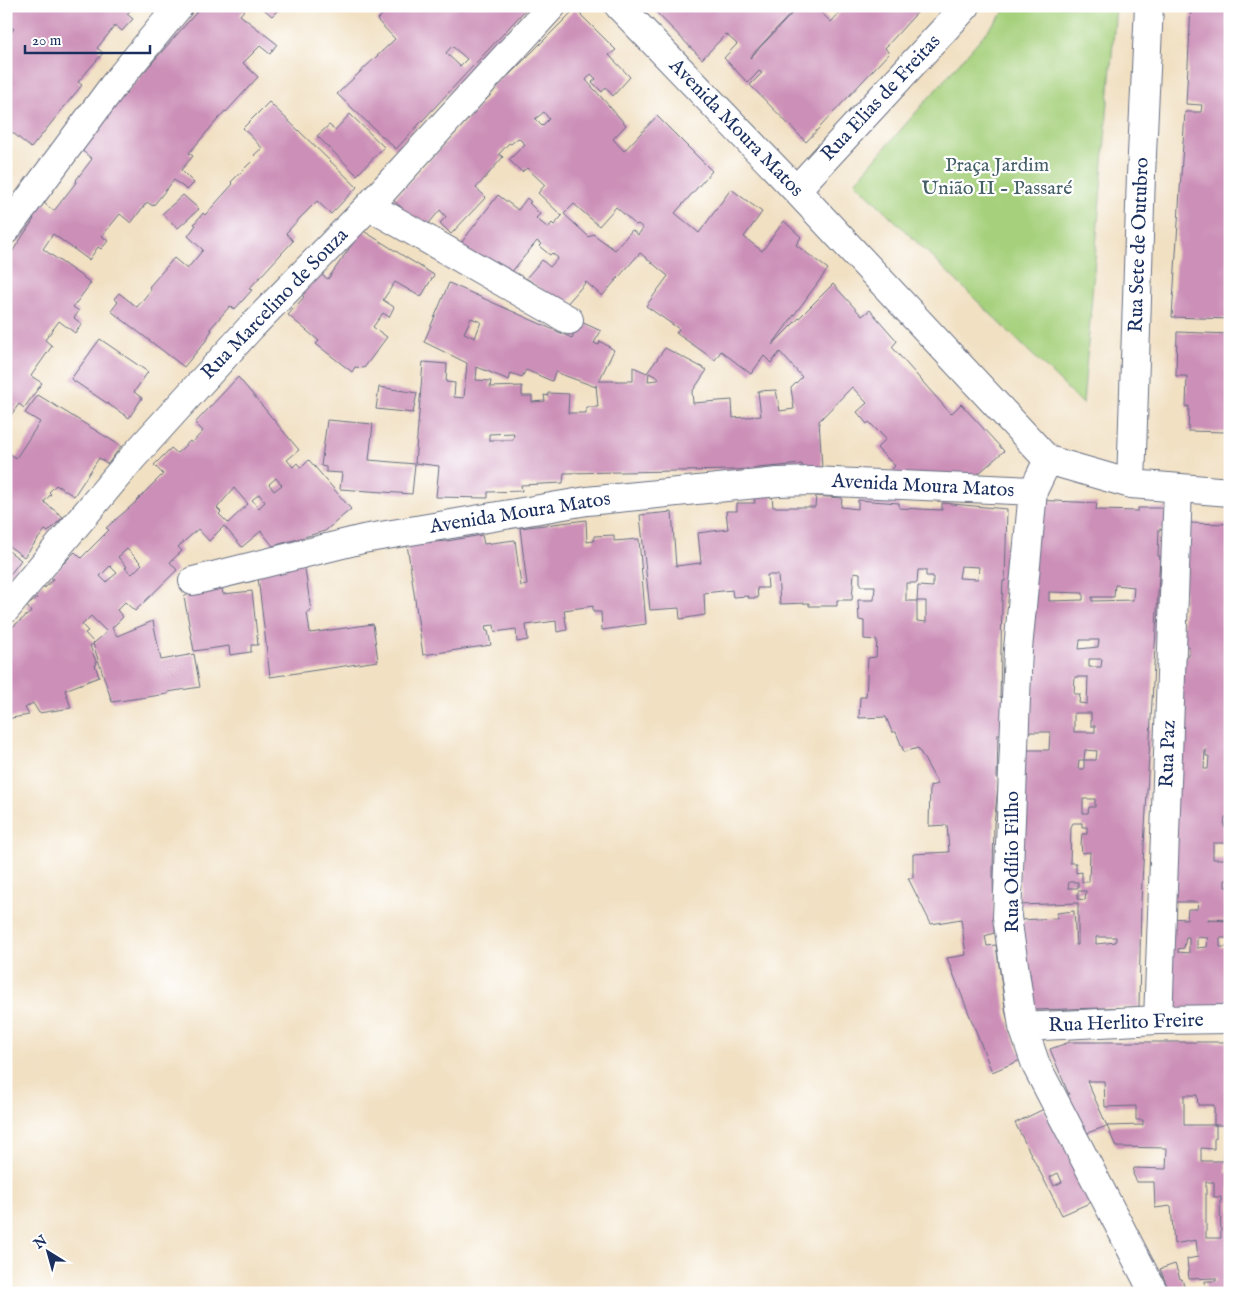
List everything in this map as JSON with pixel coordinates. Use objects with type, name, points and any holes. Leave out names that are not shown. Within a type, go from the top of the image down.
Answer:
[{"type":"street","points":[[6,230],[113,86],[179,6]]},
{"type":"street","name":"Rua Marcelino de Souza","points":[[6,609],[133,457],[251,327],[369,206],[552,6]]},
{"type":"street","name":"Avenida Moura Matos","points":[[193,581],[363,539],[587,501],[638,495],[778,482],[812,481],[1033,491],[1048,460],[796,190],[619,6]]},
{"type":"street","name":"Rua Elias de Freitas","points":[[796,190],[966,6]]},
{"type":"street","name":"Rua Sete de Outubro","points":[[1132,484],[1141,175],[1150,6]]},
{"type":"street","points":[[369,206],[569,320]]},
{"type":"street","points":[[1048,460],[1132,484],[1230,492]]},
{"type":"street","name":"Rua Paz","points":[[1158,1020],[1178,489]]},
{"type":"street","name":"Rua Odílio Filho","points":[[1033,491],[1018,649],[1008,916],[1023,1027],[1036,1065],[1154,1293]]},
{"type":"street","name":"Rua Herlito Freire","points":[[1023,1027],[1158,1020],[1230,1019]]},
{"type":"green space","name":"Praça Jardim União II - Passaré","points":[[1009,6],[1116,6],[1083,404],[855,182]]},
{"type":"building","points":[[12,6],[134,6],[127,14],[133,19],[122,31],[115,25],[97,48],[103,53],[78,82],[82,85],[31,148],[6,127],[6,38],[14,29],[6,23],[6,13]]},
{"type":"building","points":[[202,6],[248,6],[240,15],[277,44],[270,54],[260,46],[243,63],[258,77],[225,111],[189,153],[193,156],[181,170],[194,183],[187,190],[174,180],[153,206],[147,202],[131,223],[120,214],[102,236],[108,241],[101,249],[98,247],[89,260],[53,234],[43,249],[91,283],[73,307],[79,311],[74,318],[82,324],[75,333],[59,321],[45,340],[52,346],[31,376],[42,383],[24,408],[19,404],[6,422],[6,261],[34,219],[29,215],[40,200],[54,211],[92,159],[78,147]]},
{"type":"building","points":[[260,6],[282,6],[272,16]]},
{"type":"building","points":[[383,6],[529,6],[396,149],[337,94],[395,39],[377,20],[387,10]],"holes":[[[452,46],[467,59],[460,66],[446,53]]]},
{"type":"building","points":[[659,6],[798,6],[750,58],[799,6],[814,6],[831,22],[842,10],[838,6],[923,6],[885,48],[889,53],[806,142],[750,85],[762,73],[759,71],[748,83],[724,58],[737,44],[726,34],[702,59],[655,11]]},
{"type":"building","points":[[1191,6],[1230,6],[1230,319],[1172,317],[1185,112],[1201,112],[1202,105],[1186,104]]},
{"type":"building","points":[[575,9],[616,50],[609,55],[630,77],[613,96],[606,87],[602,92],[592,82],[596,79],[591,74],[586,80],[626,125],[613,139],[624,151],[657,116],[712,171],[675,213],[699,233],[731,189],[762,212],[744,237],[762,251],[784,221],[801,237],[796,245],[828,269],[772,345],[833,284],[862,316],[870,310],[897,341],[892,347],[951,414],[961,404],[1004,451],[969,482],[897,475],[891,470],[895,466],[877,448],[886,439],[869,422],[867,424],[857,412],[867,403],[852,387],[819,421],[822,468],[803,470],[802,464],[735,470],[564,473],[563,483],[521,485],[522,491],[488,492],[488,498],[436,497],[439,466],[415,463],[423,362],[447,364],[446,382],[455,383],[454,397],[464,398],[467,363],[424,342],[449,283],[572,338],[579,321],[601,331],[594,343],[599,345],[600,341],[614,350],[599,381],[633,381],[633,367],[647,373],[665,348],[707,370],[692,392],[693,403],[732,400],[733,418],[761,416],[758,391],[776,390],[780,411],[794,409],[791,388],[802,377],[780,352],[771,363],[764,356],[751,374],[721,351],[715,360],[676,333],[679,329],[646,306],[668,276],[640,253],[602,296],[586,282],[565,306],[526,278],[542,260],[550,267],[558,258],[552,253],[550,255],[539,246],[541,244],[537,241],[509,275],[458,247],[498,195],[518,210],[527,198],[531,202],[529,203],[540,214],[536,218],[548,228],[552,223],[554,225],[562,216],[538,193],[545,185],[527,168],[522,172],[509,160],[525,144],[518,138],[511,144],[509,143],[499,154],[503,157],[476,188],[486,197],[451,234],[440,223],[446,217],[440,210],[425,228],[393,200],[494,91],[491,87],[506,73],[509,75]],"holes":[[[544,112],[549,119],[542,126],[535,119]],[[574,204],[599,226],[616,207],[636,225],[638,224],[643,228],[638,235],[632,230],[615,250],[593,234],[589,237],[564,214]],[[471,318],[481,322],[475,338],[464,333]],[[477,367],[509,380],[511,373],[522,377],[526,370],[552,381],[555,372],[596,387],[596,385],[598,407],[586,407],[586,413],[568,413],[569,394],[548,393],[548,396],[544,395],[545,401],[532,402],[532,396],[522,396],[522,386],[490,387],[491,381],[476,380]],[[649,373],[659,378],[658,380],[648,381]],[[514,433],[513,440],[489,440],[489,434]]]},
{"type":"building","points":[[269,102],[357,187],[331,214],[317,201],[301,217],[286,233],[293,241],[249,289],[252,290],[235,309],[230,306],[210,329],[212,330],[209,337],[184,367],[111,311],[118,302],[114,299],[119,293],[137,307],[151,290],[149,287],[174,258],[187,269],[203,250],[188,236],[196,225],[194,224],[203,213],[205,215],[233,184],[231,182],[256,157],[254,155],[262,148],[243,128]]},
{"type":"building","points":[[350,114],[384,147],[357,175],[317,136],[329,125],[335,130]]},
{"type":"building","points":[[183,195],[199,209],[178,228],[162,214]]},
{"type":"building","points":[[362,230],[434,275],[421,297],[395,282],[383,300],[394,307],[389,317],[383,313],[373,327],[387,337],[364,368],[355,367],[352,372],[316,344],[319,341],[288,315],[304,297],[301,294],[320,274],[328,279]]},
{"type":"building","points":[[1177,332],[1230,334],[1230,446],[1226,446],[1226,432],[1188,431],[1189,406],[1186,407],[1187,376],[1176,376]]},
{"type":"building","points":[[100,339],[148,372],[134,392],[142,398],[129,418],[71,379]]},
{"type":"building","points":[[238,377],[299,450],[287,460],[293,467],[297,463],[301,468],[309,460],[351,509],[325,531],[273,546],[261,531],[242,547],[224,526],[209,541],[198,529],[178,547],[182,551],[170,562],[177,570],[135,611],[125,602],[117,610],[123,617],[112,628],[117,636],[153,621],[161,660],[194,654],[200,687],[168,692],[168,694],[112,702],[94,643],[90,646],[97,664],[95,665],[99,677],[65,690],[71,708],[39,713],[33,703],[25,708],[29,715],[6,719],[6,632],[31,612],[27,606],[37,598],[33,594],[42,584],[45,588],[53,579],[50,577],[75,552],[81,558],[109,530],[106,528],[136,502],[163,474],[154,465],[171,448],[177,453],[190,441],[192,443],[203,431],[195,423]],"holes":[[[276,478],[282,485],[274,491],[269,484]],[[234,488],[248,504],[228,523],[219,514],[221,512],[217,508]],[[259,494],[265,502],[259,508],[252,500]],[[127,549],[142,564],[132,574],[125,568],[127,567],[118,557]],[[110,566],[117,573],[106,582],[100,576]],[[91,616],[107,632],[94,643],[85,633],[88,631],[82,625]]]},
{"type":"building","points":[[379,387],[417,393],[413,413],[376,409]]},
{"type":"building","points":[[38,395],[121,446],[108,464],[99,458],[74,496],[56,485],[49,492],[51,494],[44,502],[63,517],[48,532],[45,530],[24,557],[6,544],[6,451],[16,458],[40,422],[25,413]]},
{"type":"building","points":[[327,420],[373,424],[369,460],[415,464],[412,494],[340,489],[342,473],[326,472],[326,467],[321,466]]},
{"type":"building","points":[[754,495],[772,495],[773,507],[815,507],[816,496],[842,498],[841,507],[858,509],[858,500],[899,503],[899,508],[942,510],[942,503],[1007,509],[1000,697],[1007,697],[1004,734],[998,734],[997,779],[999,778],[994,824],[993,870],[994,933],[985,936],[987,946],[996,945],[1006,1014],[1023,1059],[992,1072],[947,958],[966,955],[961,919],[931,924],[908,878],[913,878],[913,854],[949,852],[947,825],[929,826],[930,786],[938,784],[918,748],[904,752],[896,732],[892,732],[886,717],[859,718],[860,697],[866,697],[868,658],[876,657],[877,640],[864,639],[864,621],[859,620],[858,600],[874,600],[875,586],[860,586],[860,573],[854,572],[852,600],[837,600],[837,606],[809,606],[809,603],[780,604],[778,575],[767,575],[768,588],[757,588],[758,598],[748,598],[749,596],[733,597],[732,590],[704,593],[705,615],[680,619],[679,608],[650,610],[640,515],[672,512],[676,566],[701,563],[698,533],[728,529],[726,511],[737,511],[737,503],[755,503]],"holes":[[[961,566],[979,567],[978,579],[959,578]],[[918,570],[926,570],[926,576],[933,576],[933,587],[918,586],[917,601],[906,601],[906,583],[917,583]],[[917,601],[926,601],[926,622],[917,621]]]},
{"type":"building","points":[[1034,500],[1097,503],[1096,510],[1138,511],[1138,508],[1166,508],[1165,530],[1159,529],[1158,556],[1160,556],[1141,901],[1139,1007],[1033,1010],[1030,972],[1026,972],[1021,920],[1057,918],[1057,913],[1074,911],[1076,945],[1078,945],[1078,903],[1019,905],[1020,750],[1049,750],[1050,732],[1021,732]],"holes":[[[1115,585],[1134,587],[1133,600],[1092,601],[1092,597],[1114,597]],[[1049,592],[1083,593],[1083,600],[1049,601]],[[1080,640],[1099,640],[1098,647],[1079,649]],[[1089,659],[1102,659],[1101,667],[1089,667]],[[1075,677],[1088,677],[1087,704],[1079,703],[1080,694],[1074,694]],[[1074,713],[1091,713],[1091,726],[1095,726],[1095,732],[1074,732]],[[1085,750],[1097,751],[1096,760],[1084,760]],[[1079,760],[1084,760],[1084,769],[1078,769]],[[1083,799],[1095,799],[1095,807],[1089,807],[1088,813],[1083,813]],[[1073,823],[1082,823],[1082,827],[1087,827],[1087,834],[1082,834],[1082,853],[1090,852],[1089,882],[1082,882],[1082,872],[1076,873],[1076,863],[1070,863],[1071,827]],[[1069,882],[1078,882],[1078,888],[1068,888]],[[1078,891],[1086,891],[1085,900],[1078,899]],[[1096,937],[1116,937],[1116,942],[1096,944]]]},
{"type":"building","points":[[586,520],[587,542],[594,541],[594,536],[614,535],[614,541],[639,539],[646,624],[602,630],[601,612],[593,612],[593,606],[564,610],[567,630],[557,632],[556,621],[526,625],[528,640],[517,642],[516,629],[495,632],[494,625],[485,626],[491,645],[423,655],[407,544],[447,541],[482,535],[484,544],[515,540],[521,586],[527,585],[520,528]]},
{"type":"building","points":[[1187,523],[1230,524],[1230,816],[1225,817],[1224,827],[1228,827],[1228,843],[1213,843],[1213,859],[1230,859],[1230,880],[1225,880],[1225,887],[1230,887],[1230,938],[1220,938],[1220,947],[1230,947],[1230,1005],[1208,1006],[1208,1009],[1166,1010],[1169,918],[1187,919],[1188,909],[1197,909],[1198,902],[1170,902],[1181,656],[1189,656],[1189,646],[1182,646]],"holes":[[[1205,750],[1206,756],[1209,756],[1208,769],[1204,769]],[[1208,919],[1228,921],[1208,920]],[[1186,937],[1189,937],[1189,953],[1178,952],[1178,949],[1184,948]],[[1197,937],[1208,938],[1207,947],[1197,948]]]},
{"type":"building","points":[[6,549],[21,560],[6,580]]},
{"type":"building","points":[[304,562],[311,611],[307,612],[310,633],[373,624],[378,661],[270,677],[257,569]]},
{"type":"building","points":[[221,583],[223,594],[252,591],[258,645],[251,645],[251,652],[230,655],[229,646],[194,651],[184,597],[197,588]]},
{"type":"building","points":[[1070,1042],[1230,1042],[1230,1132],[1227,1132],[1227,1125],[1216,1125],[1214,1149],[1201,1148],[1201,1161],[1226,1161],[1227,1144],[1230,1144],[1230,1163],[1226,1163],[1226,1173],[1230,1172],[1230,1293],[1206,1293],[1205,1281],[1216,1281],[1216,1278],[1189,1279],[1187,1259],[1198,1257],[1196,1240],[1174,1244],[1171,1206],[1155,1208],[1154,1182],[1137,1182],[1133,1174],[1134,1168],[1166,1169],[1167,1148],[1116,1147],[1107,1126],[1079,1136],[1064,1098],[1069,1095],[1050,1049]],"holes":[[[1087,1081],[1104,1081],[1105,1107],[1136,1106],[1136,1120],[1143,1120],[1143,1125],[1107,1126]],[[1184,1095],[1197,1095],[1198,1105],[1214,1105],[1214,1125],[1184,1125]],[[1206,1182],[1214,1182],[1214,1197],[1221,1197],[1221,1238],[1206,1238]]]},
{"type":"building","points":[[1044,1109],[1094,1201],[1062,1215],[1015,1123]],"holes":[[[1058,1173],[1062,1182],[1054,1186],[1050,1177]]]},
{"type":"building","points":[[1175,1264],[1186,1293],[1170,1293],[1160,1269]]},
{"type":"building","points":[[1139,1286],[1143,1293],[1123,1293]]}]
